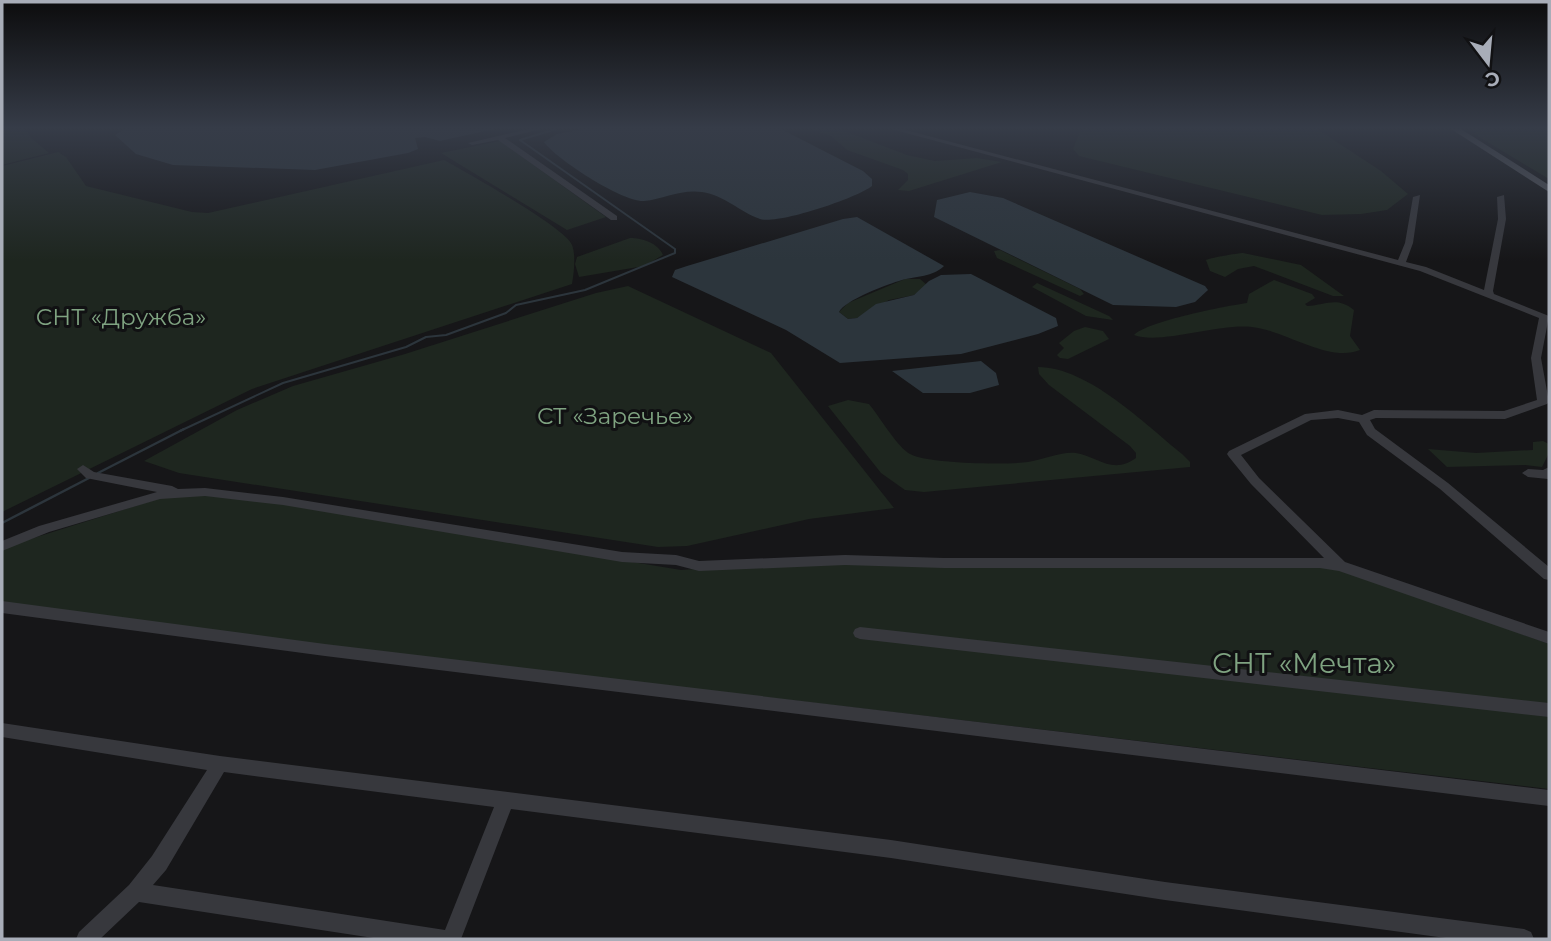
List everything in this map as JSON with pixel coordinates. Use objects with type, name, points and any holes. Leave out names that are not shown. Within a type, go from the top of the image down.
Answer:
[{"type":"main road","points":[[1524,173],[1549,189]]},
{"type":"street","points":[[549,173],[614,218]]},
{"type":"street","points":[[1059,173],[1097,185],[1317,239],[1440,275],[1547,318],[1536,358],[1546,405],[1505,415],[1374,414],[1363,419],[1338,414],[1309,417],[1233,454],[1255,481],[1340,566]]},
{"type":"street","points":[[1401,264],[1409,243],[1417,197]]},
{"type":"street","points":[[1490,297],[1488,291],[1502,219],[1501,198]]},
{"type":"street","points":[[1363,419],[1371,432],[1444,486],[1549,575]]},
{"type":"street","points":[[82,469],[90,475],[179,492],[283,501],[397,522],[699,566],[845,560],[1320,563],[1340,566],[1549,638]]},
{"type":"street","points":[[1528,473],[1548,475],[1549,471]]},
{"type":"street","points":[[2,546],[44,529],[179,492]]},
{"type":"street","points":[[2,607],[312,648],[1549,798]]},
{"type":"street","points":[[860,633],[1549,710]]},
{"type":"street","points":[[2,730],[220,764],[891,849],[1165,891],[1524,939]]},
{"type":"street","points":[[86,939],[136,892],[159,863],[220,764]]},
{"type":"street","points":[[451,939],[506,800]]},
{"type":"street","points":[[136,892],[345,933],[442,939]]},
{"type":"green space","name":"СНТ «Дружба»","points":[[2,173],[77,173],[86,186],[192,212],[208,213],[386,173],[466,173],[552,226],[572,245],[572,284],[252,389],[2,512]]},
{"type":"green space","points":[[474,173],[545,173],[606,217],[567,230]]},
{"type":"green space","points":[[967,173],[909,191],[898,190],[908,180],[908,174]]},
{"type":"green space","points":[[1149,173],[1383,173],[1408,194],[1387,210],[1322,215]]},
{"type":"green space","points":[[1539,173],[1549,173],[1549,179]]},
{"type":"green space","points":[[630,238],[649,242],[663,255],[644,266],[579,277],[575,264],[577,257]]},
{"type":"green space","points":[[1000,250],[1080,289],[1084,294],[1080,296],[997,258],[994,251]]},
{"type":"green space","points":[[1243,253],[1301,265],[1344,296],[1333,296],[1254,266],[1238,269],[1225,277],[1210,271],[1206,260]]},
{"type":"green space","points":[[905,279],[920,279],[927,285],[914,295],[889,300],[857,318],[848,319],[839,312],[848,303]]},
{"type":"green space","points":[[1274,280],[1312,294],[1315,298],[1305,304],[1307,306],[1337,302],[1354,310],[1350,336],[1360,350],[1335,352],[1252,327],[1224,328],[1174,336],[1134,335],[1170,320],[1247,303],[1249,294]]},
{"type":"green space","points":[[1037,283],[1113,320],[1086,316],[1032,287]]},
{"type":"green space","name":"СТ «Заречье»","points":[[628,286],[771,353],[894,508],[809,519],[687,546],[658,547],[179,473],[144,461],[237,410],[293,386],[405,354],[596,293]]},
{"type":"green space","points":[[1085,327],[1103,331],[1109,339],[1068,359],[1060,358],[1057,355],[1064,348],[1059,343],[1074,331]]},
{"type":"green space","points":[[1038,367],[1076,376],[1115,399],[1182,454],[1190,462],[1190,467],[924,492],[905,490],[881,473],[828,406],[848,400],[869,404],[905,451],[933,460],[1017,463],[1076,453],[1120,465],[1136,458],[1136,453],[1130,446],[1049,385],[1039,374]]},
{"type":"green space","points":[[1543,441],[1549,444],[1549,453],[1542,467],[1447,467],[1428,449],[1476,453],[1533,450],[1533,442]]},
{"type":"green space","name":"СНТ «Мечта»","points":[[193,494],[276,503],[681,570],[785,563],[1322,566],[1363,576],[1549,644],[1549,789],[29,611],[2,605],[2,548],[167,496]]},
{"type":"shaded area","points":[[583,173],[865,173],[872,179],[872,186],[817,209],[769,220],[760,219],[718,196],[702,192],[687,192],[644,201],[621,195]]},
{"type":"shaded area","points":[[970,192],[1003,198],[1205,286],[1208,290],[1195,302],[1176,307],[1113,305],[934,217],[937,200]]},
{"type":"shaded area","points":[[857,217],[944,266],[930,274],[896,282],[858,298],[839,312],[848,319],[857,318],[876,304],[914,295],[929,281],[941,275],[971,274],[1056,318],[1058,326],[1038,334],[961,354],[840,363],[786,330],[672,277],[675,270],[687,266]]},
{"type":"shaded area","points":[[981,361],[996,373],[999,385],[970,393],[923,393],[892,371]]},
{"type":"waterway","points":[[181,431],[283,383],[406,347],[426,337],[446,335],[506,313],[516,305],[585,290],[675,253],[675,249],[567,173]]},
{"type":"waterway","points":[[98,473],[181,431]]},
{"type":"waterway","points":[[2,523],[89,478]]}]
